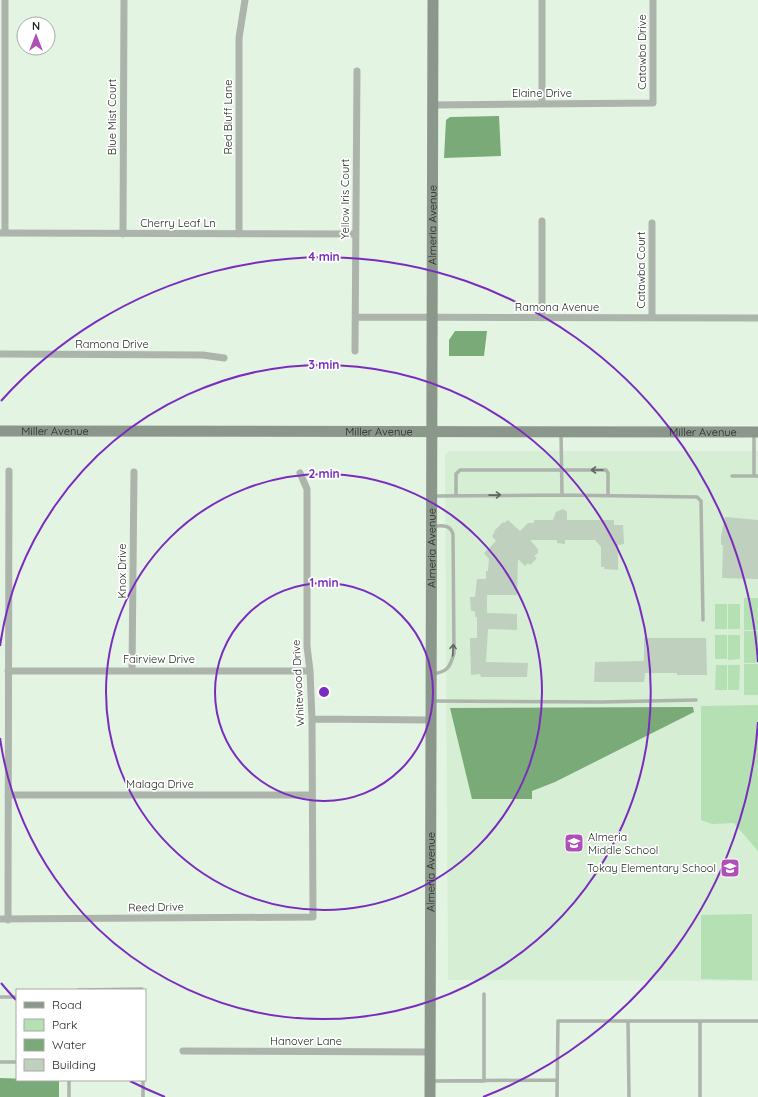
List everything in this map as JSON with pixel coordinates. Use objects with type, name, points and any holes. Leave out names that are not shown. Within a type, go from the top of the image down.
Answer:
[{"type":"street","points":[[2,233],[5,0]]},
{"type":"street","name":"Blue Mist Court","points":[[123,234],[124,0]]},
{"type":"street","name":"Red Bluff Lane","points":[[239,234],[239,38],[245,0]]},
{"type":"street","name":"Almeria Avenue","points":[[430,1097],[433,0]]},
{"type":"street","points":[[542,0],[542,104]]},
{"type":"street","name":"Catawba Drive","points":[[653,0],[653,103]]},
{"type":"street","name":"Yellow Iris Court","points":[[355,351],[357,71]]},
{"type":"street","name":"Elaine Drive","points":[[432,105],[653,103]]},
{"type":"street","points":[[542,221],[542,318]]},
{"type":"street","name":"Catawba Court","points":[[652,223],[652,318]]},
{"type":"street","name":"Cherry Leaf Ln","points":[[2,233],[356,234]]},
{"type":"street","name":"Ramona Avenue","points":[[356,317],[758,318]]},
{"type":"street","name":"Ramona Drive","points":[[0,354],[203,355],[224,358]]},
{"type":"street","name":"Miller Avenue","points":[[0,431],[756,432]]},
{"type":"street","points":[[8,920],[9,471]]},
{"type":"street","name":"Knox Drive","points":[[132,670],[134,472]]},
{"type":"street","name":"Whitewood Drive","points":[[300,474],[307,489],[307,646],[310,671],[312,719],[311,795],[313,917]]},
{"type":"street","name":"Fairview Drive","points":[[8,671],[310,671]]},
{"type":"street","points":[[312,719],[430,720]]},
{"type":"street","name":"Malaga Drive","points":[[8,795],[311,795]]},
{"type":"street","name":"Reed Drive","points":[[0,919],[313,917]]},
{"type":"street","name":"Hanover Lane","points":[[183,1051],[430,1052]]},
{"type":"lane","points":[[561,431],[562,495]]},
{"type":"lane","points":[[732,476],[756,476],[756,432]]},
{"type":"lane","points":[[456,496],[456,474],[460,470],[606,470],[608,473],[608,496]]},
{"type":"lane","points":[[432,496],[562,495],[696,497],[701,501],[703,620]]},
{"type":"lane","points":[[431,526],[448,526],[451,528],[453,534],[454,645],[451,666],[448,670],[431,674]]},
{"type":"lane","points":[[430,701],[601,702],[696,700]]},
{"type":"lane","points":[[484,994],[484,1081]]},
{"type":"lane","points":[[0,997],[16,997]]},
{"type":"lane","points":[[557,1097],[558,1021],[758,1021]]},
{"type":"lane","points":[[628,1021],[629,1097]]},
{"type":"lane","points":[[700,1021],[700,1097]]},
{"type":"lane","points":[[0,1062],[16,1062]]},
{"type":"lane","points":[[430,1081],[557,1080]]},
{"type":"lane","points":[[69,1081],[69,1097]]},
{"type":"lane","points":[[143,1081],[143,1097]]},
{"type":"shaded area","name":"Almeria Middle School","points":[[449,451],[758,451],[758,981],[448,980],[445,456]]},
{"type":"green space","points":[[744,598],[758,598],[758,630],[744,630]]},
{"type":"green space","points":[[715,604],[727,604],[727,629],[715,629]]},
{"type":"green space","points":[[728,604],[740,604],[740,629],[728,629]]},
{"type":"green space","points":[[744,631],[758,631],[758,663],[744,663]]},
{"type":"green space","points":[[715,635],[727,635],[727,659],[715,659]]},
{"type":"green space","points":[[728,635],[740,635],[740,659],[728,660]]},
{"type":"green space","points":[[744,664],[758,664],[758,695],[744,695]]},
{"type":"green space","points":[[716,665],[727,665],[727,690],[715,690]]},
{"type":"green space","points":[[728,665],[740,665],[739,690],[728,690]]},
{"type":"green space","points":[[758,705],[758,851],[734,823],[712,824],[701,820],[701,706]]},
{"type":"green space","points":[[752,914],[752,980],[701,979],[701,915]]},
{"type":"water","points":[[499,116],[501,156],[444,158],[446,120],[450,117]]},
{"type":"water","points":[[455,331],[487,331],[484,356],[449,356],[449,340]]},
{"type":"water","points":[[693,707],[694,712],[555,782],[532,791],[532,799],[472,799],[450,708]]},
{"type":"water","points":[[0,1078],[16,1079],[16,1081],[59,1081],[59,1097],[0,1097]]},
{"type":"building","points":[[563,509],[567,512],[567,520],[614,520],[614,525],[623,525],[624,544],[618,545],[618,570],[604,569],[605,567],[601,567],[601,547],[595,540],[565,540],[565,544],[557,543],[557,540],[530,540],[538,549],[538,553],[534,556],[537,558],[530,565],[528,563],[525,566],[518,559],[517,595],[487,595],[487,613],[517,614],[517,630],[488,629],[486,662],[528,663],[527,677],[481,677],[480,674],[471,675],[470,638],[477,638],[477,617],[475,617],[475,611],[471,611],[470,597],[475,597],[477,579],[486,579],[489,559],[484,553],[496,541],[492,536],[495,532],[494,531],[503,522],[504,523],[508,520],[520,531],[528,523],[534,523],[534,520],[553,520],[556,512]]},
{"type":"building","points":[[725,517],[758,520],[758,579],[722,578],[723,545],[721,545],[721,536]]},
{"type":"building","points":[[644,638],[706,638],[707,675],[645,673],[644,682],[594,682],[595,662],[644,661]]},
{"type":"place","name":"Almeria Middle School","points":[[574,843]]},
{"type":"place","name":"Tokay Elementary School","points":[[730,868]]}]
